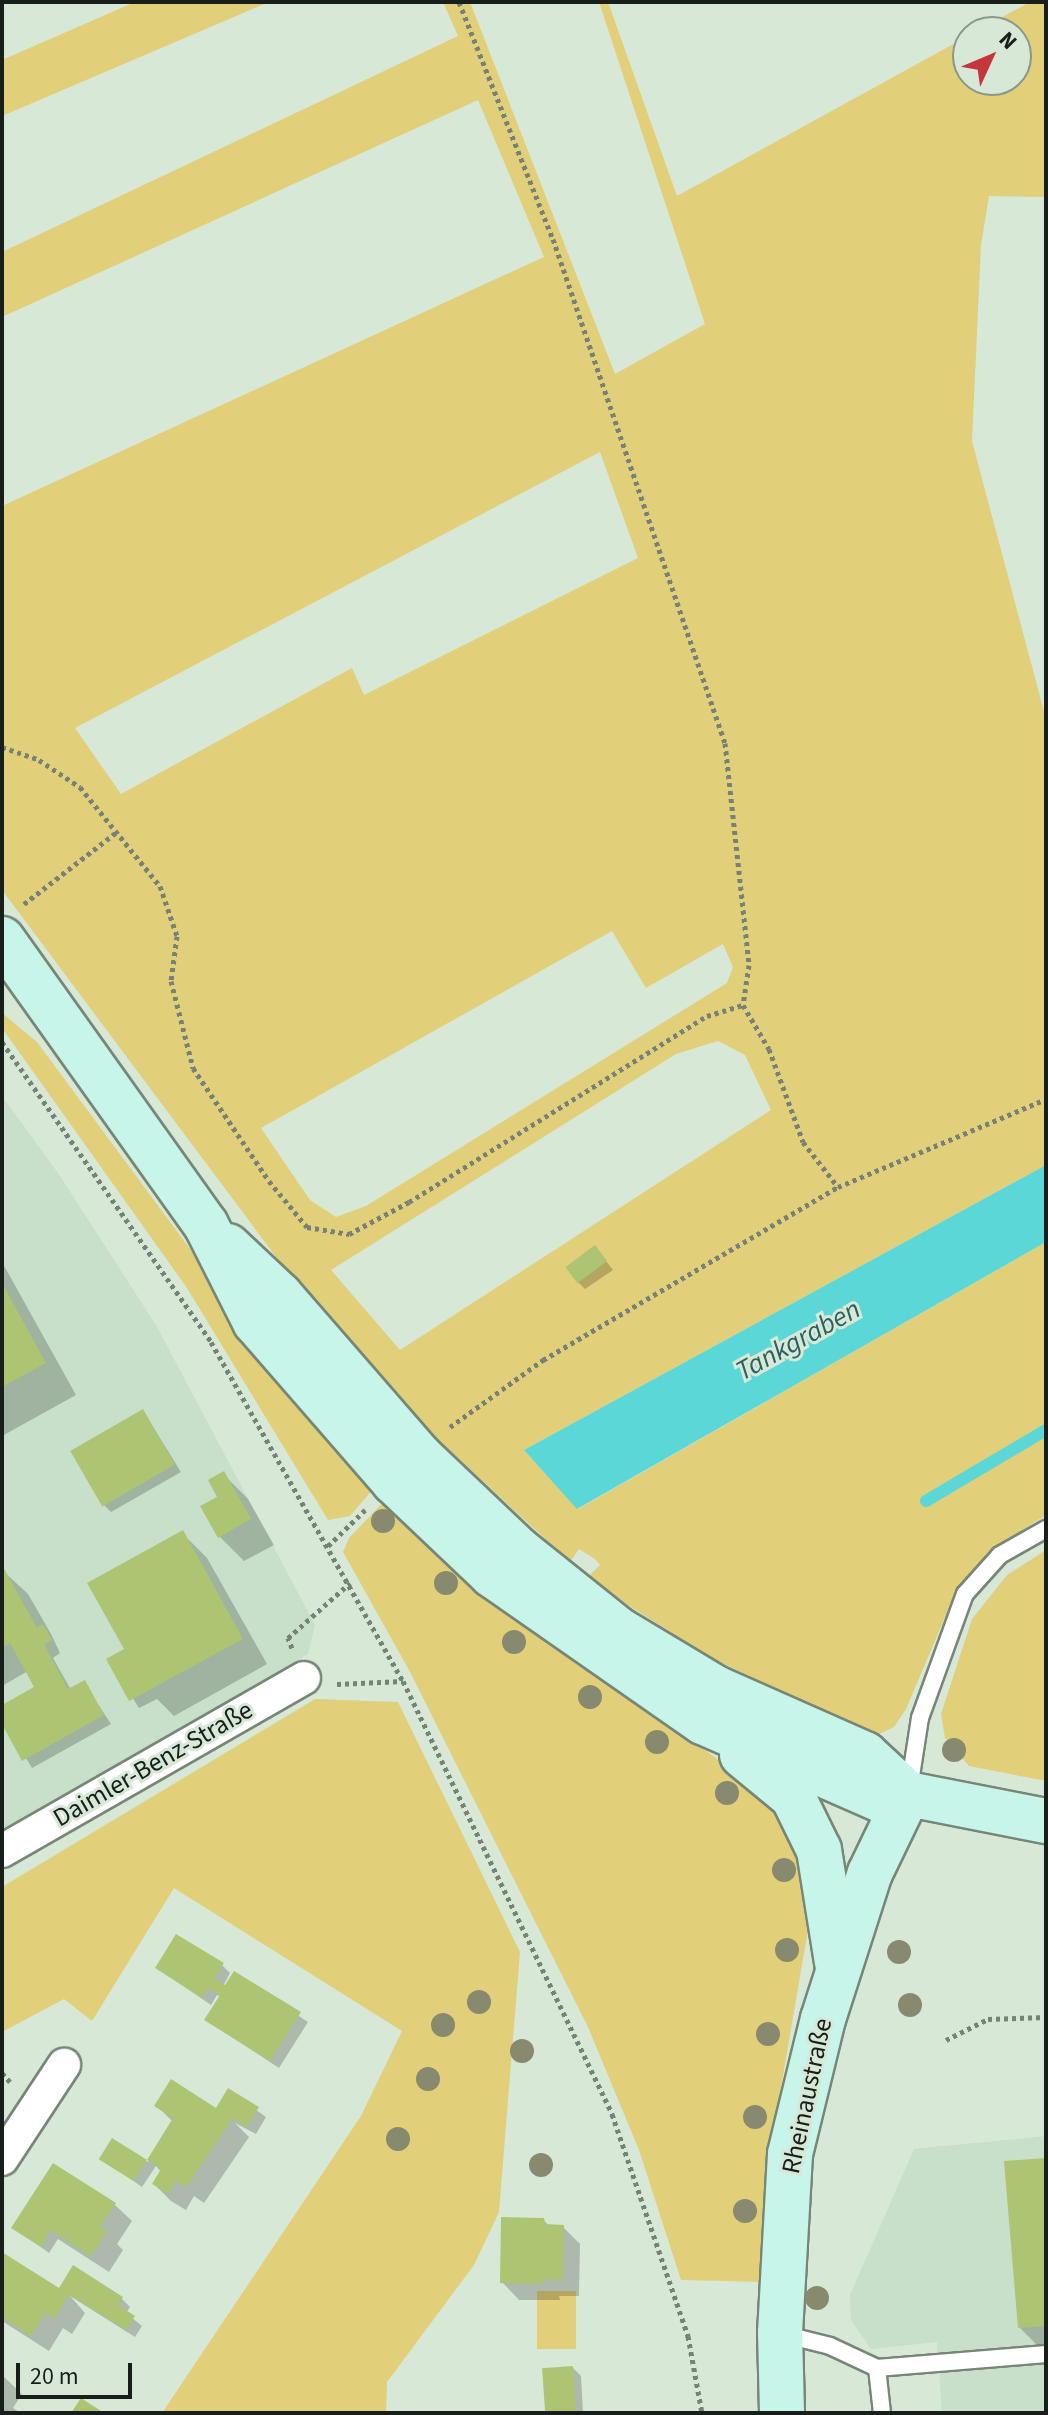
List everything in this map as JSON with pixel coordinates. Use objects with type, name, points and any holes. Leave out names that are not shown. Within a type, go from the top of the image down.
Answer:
[{"type":"main road","points":[[8,926],[206,1225],[255,1322],[394,1482],[492,1575],[703,1722],[793,1797],[819,1850],[839,1970]]},
{"type":"main road","points":[[206,1225],[280,1295],[420,1456],[519,1550],[619,1630],[716,1688],[865,1754],[908,1794]]},
{"type":"main road","points":[[703,1722],[883,1801],[908,1794],[1046,1821]]},
{"type":"main road","name":"Rheinaustraße","points":[[782,2413],[780,2333],[790,2154],[823,2019],[870,1873],[908,1794]]},
{"type":"street","name":"Daimler-Benz-Straße","points":[[2,1851],[304,1678]]},
{"type":"street","points":[[2,2159],[64,2065]]},
{"type":"lane","points":[[908,1794],[920,1718],[965,1594],[1000,1555],[1046,1529]]},
{"type":"lane","points":[[780,2333],[830,2346],[877,2368],[1046,2354]]},
{"type":"lane","points":[[877,2368],[882,2413]]},
{"type":"path","points":[[459,2],[553,239],[725,743],[749,965],[743,1005],[769,1049],[803,1142],[838,1187]]},
{"type":"path","points":[[2,747],[39,760],[80,787],[160,886],[177,936],[171,981],[193,1068],[269,1181],[307,1227],[349,1234],[409,1202],[707,1016],[743,1005]]},
{"type":"path","points":[[8,926],[118,831]]},
{"type":"path","points":[[2,1042],[211,1342],[403,1681],[612,2114],[688,2336],[702,2413]]},
{"type":"path","points":[[420,1456],[458,1420],[543,1360],[838,1187],[1046,1099]]},
{"type":"path","points":[[350,1583],[288,1638],[304,1678],[345,1685],[403,1681]]},
{"type":"path","points":[[946,2040],[988,2019],[1046,2017]]},
{"type":"shaded area","points":[[135,2],[269,2],[2,116],[2,60]]},
{"type":"shaded area","points":[[443,2],[470,2],[615,374],[705,324],[599,2],[608,2],[677,196],[952,45],[952,96],[1032,96],[1032,16],[1004,16],[1030,2],[1046,2],[1046,197],[989,196],[981,245],[972,441],[1046,719],[1046,1165],[524,1450],[578,1509],[1046,1242],[1046,1515],[992,1549],[954,1596],[906,1709],[894,1727],[877,1735],[803,1704],[707,1655],[628,1605],[589,1576],[600,1565],[595,1559],[579,1549],[570,1562],[430,1432],[300,1289],[2,890],[2,506],[544,257],[478,100],[2,317],[2,252],[458,36]],"holes":[[[600,452],[638,558],[364,695],[352,668],[121,794],[75,728]],[[612,931],[646,988],[723,944],[733,967],[727,983],[366,1206],[336,1217],[310,1200],[261,1128]],[[718,1041],[745,1055],[771,1110],[400,1350],[331,1270],[676,1054]]]},
{"type":"shaded area","points":[[2,1013],[37,1042],[261,1345],[380,1481],[350,1516],[328,1520],[187,1288],[2,1028]]},
{"type":"shaded area","points":[[2,1096],[58,1173],[156,1325],[315,1625],[308,1654],[2,1837]]},
{"type":"shaded area","points":[[392,1493],[638,1698],[752,1786],[798,1835],[809,1871],[808,1930],[772,2140],[764,2282],[681,2280],[639,2150],[588,2027],[409,1670],[343,1552],[349,1538]]},
{"type":"shaded area","points":[[1046,1550],[1046,1781],[969,1766],[945,1738],[941,1714],[972,1619],[1007,1575]]},
{"type":"shaded area","points":[[315,1699],[398,1702],[520,1952],[499,2212],[474,2265],[387,2382],[386,2413],[162,2413],[361,2116],[402,2031],[174,1888],[92,2021],[64,1999],[2,2032],[2,1887]]},
{"type":"shaded area","points":[[1046,2136],[1046,2413],[942,2413],[937,2342],[871,2349],[851,2320],[850,2295],[914,2149]]},
{"type":"shaded area","points":[[537,2291],[576,2291],[576,2349],[537,2349]]},
{"type":"water","name":"Tankgraben","points":[[1046,1165],[1046,1242],[577,1509],[524,1450]]},
{"type":"building","points":[[595,1245],[607,1261],[577,1283],[565,1267]]},
{"type":"building","points":[[2,1283],[46,1363],[2,1387]]},
{"type":"building","points":[[143,1409],[175,1464],[102,1506],[70,1451]]},
{"type":"building","points":[[224,1471],[251,1519],[218,1538],[200,1506],[217,1497],[208,1480]]},
{"type":"building","points":[[183,1530],[243,1639],[129,1701],[106,1659],[124,1649],[87,1583]]},
{"type":"building","points":[[2,1565],[37,1628],[43,1624],[52,1640],[44,1644],[68,1689],[85,1680],[104,1715],[22,1761],[2,1724],[2,1705],[34,1687],[10,1643],[2,1647]]},
{"type":"building","points":[[176,1934],[224,1963],[214,1979],[225,1985],[234,1971],[301,2012],[270,2061],[204,2020],[220,1995],[208,1988],[202,1998],[155,1968]]},
{"type":"building","points":[[171,2079],[216,2108],[228,2088],[259,2107],[247,2127],[233,2118],[186,2187],[176,2181],[168,2194],[152,2184],[161,2169],[147,2160],[173,2118],[154,2106]]},
{"type":"building","points":[[112,2138],[147,2160],[134,2181],[99,2159]]},
{"type":"building","points":[[1046,2158],[1046,2326],[1018,2328],[1004,2161]]},
{"type":"building","points":[[53,2163],[116,2203],[100,2227],[107,2231],[91,2256],[51,2230],[41,2247],[11,2228]]},
{"type":"building","points":[[501,2217],[544,2218],[545,2224],[564,2225],[563,2280],[543,2279],[543,2284],[500,2283]]},
{"type":"building","points":[[2,2252],[59,2288],[73,2265],[123,2297],[118,2305],[135,2316],[126,2330],[69,2295],[54,2318],[46,2313],[31,2336],[2,2317]]},
{"type":"building","points":[[573,2366],[576,2413],[545,2413],[542,2368]]},
{"type":"building","points":[[81,2398],[104,2413],[71,2413]]},
{"type":"waterway","points":[[926,1501],[1046,1430]]}]
